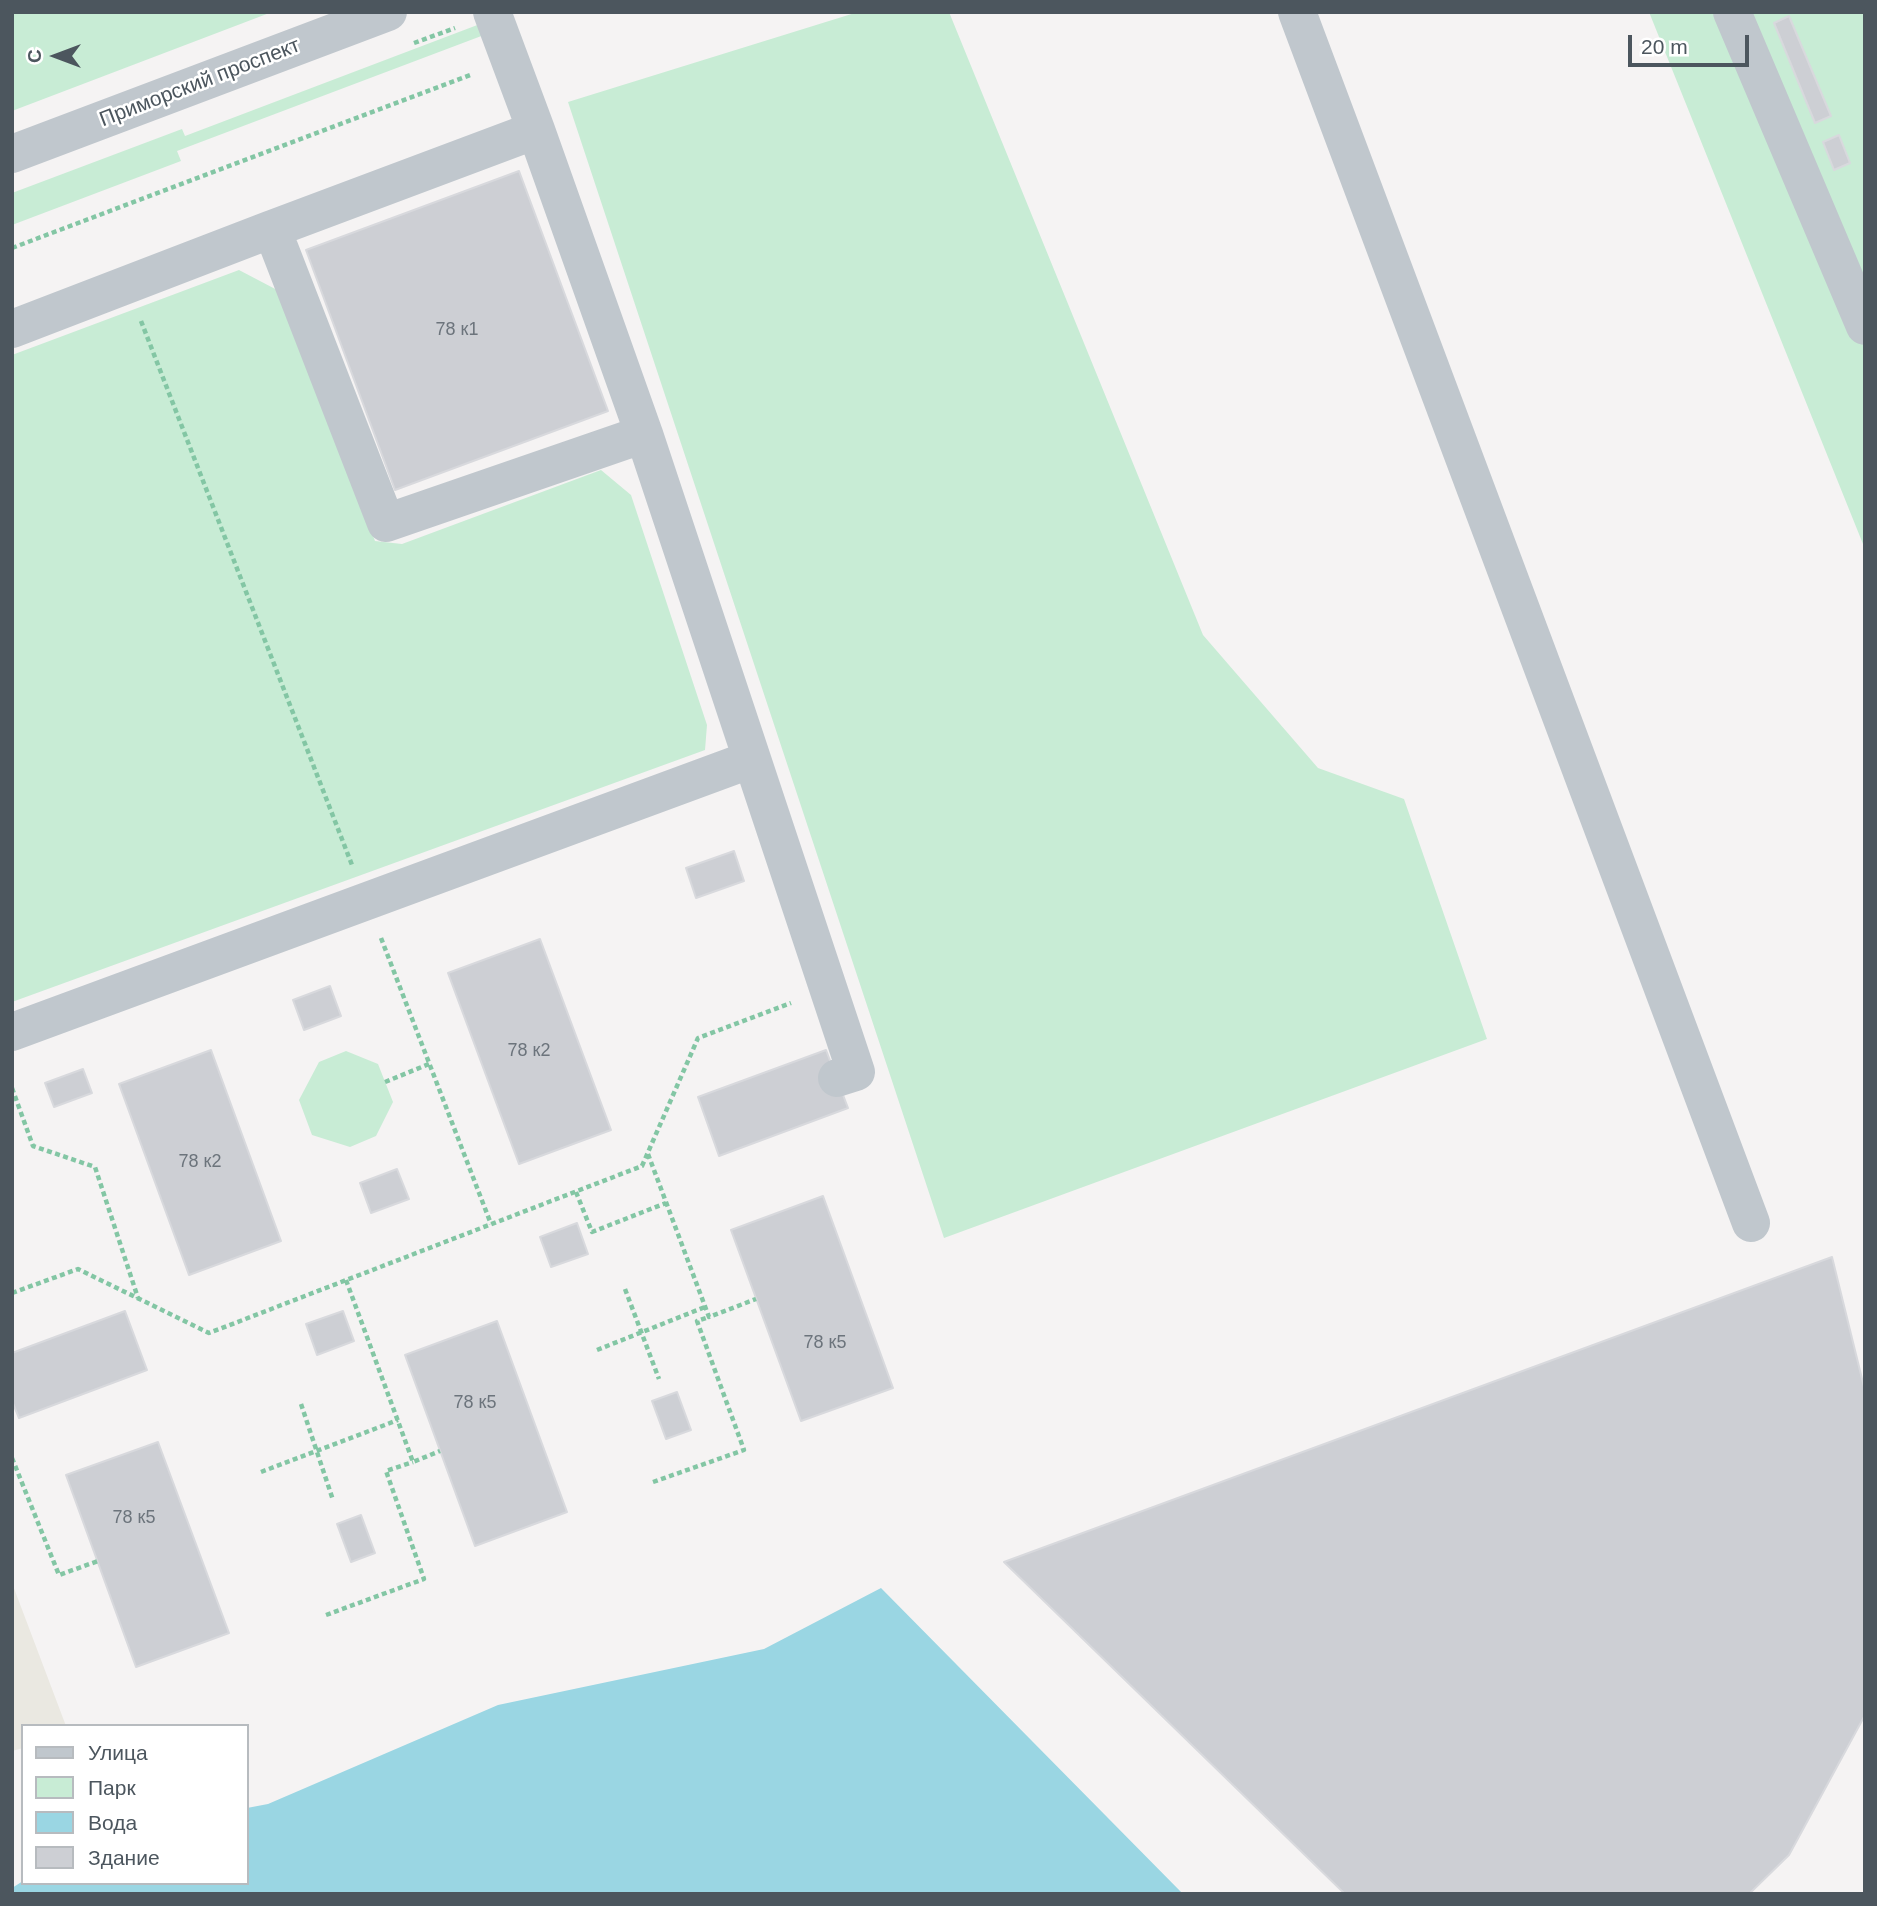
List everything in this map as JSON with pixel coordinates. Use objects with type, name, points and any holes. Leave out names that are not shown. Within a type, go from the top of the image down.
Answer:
[{"type":"street","name":"Приморский проспект","points":[[12,154],[388,12]]},
{"type":"street","points":[[492,12],[644,434],[856,1072],[837,1078]]},
{"type":"street","points":[[1297,12],[1751,1223]]},
{"type":"street","points":[[1732,12],[1865,326]]},
{"type":"street","points":[[12,329],[536,130]]},
{"type":"street","points":[[272,229],[386,523],[644,434]]},
{"type":"street","points":[[12,1032],[752,759]]},
{"type":"path","points":[[12,248],[510,61]]},
{"type":"path","points":[[127,285],[491,1224]]},
{"type":"path","points":[[12,1293],[78,1269],[209,1333],[642,1166],[698,1038],[828,989]]},
{"type":"path","points":[[385,1082],[429,1064]]},
{"type":"path","points":[[12,1088],[33,1146],[95,1167],[139,1298]]},
{"type":"path","points":[[648,1153],[709,1317]]},
{"type":"path","points":[[576,1192],[592,1231],[666,1203]]},
{"type":"path","points":[[346,1280],[413,1462]]},
{"type":"path","points":[[625,1289],[659,1379]]},
{"type":"path","points":[[653,1482],[744,1450],[697,1321],[756,1299]]},
{"type":"path","points":[[597,1350],[705,1307]]},
{"type":"path","points":[[300,1405],[333,1500]]},
{"type":"path","points":[[261,1472],[398,1420]]},
{"type":"path","points":[[326,1615],[424,1579],[386,1471],[440,1451]]},
{"type":"path","points":[[12,1458],[60,1575],[98,1561]]},
{"type":"shaded area","points":[[12,1583],[65,1724],[21,1724],[21,1749],[12,1751]]},
{"type":"green space","points":[[12,12],[272,12],[12,111]]},
{"type":"green space","points":[[858,12],[949,12],[1203,635],[1318,768],[1404,799],[1487,1039],[944,1238],[568,102]]},
{"type":"green space","points":[[1649,12],[1865,12],[1865,549]]},
{"type":"green space","points":[[480,24],[484,35],[177,151],[181,161],[12,225],[12,193],[182,129],[185,136]]},
{"type":"green space","points":[[239,270],[279,291],[375,541],[402,544],[601,470],[631,495],[707,725],[705,750],[12,1002],[12,355]]},
{"type":"green space","points":[[346,1051],[378,1064],[393,1102],[376,1136],[350,1147],[312,1135],[299,1100],[319,1062]]},
{"type":"water","points":[[881,1588],[1183,1894],[12,1894],[12,1888],[21,1882],[21,1885],[248,1885],[248,1808],[268,1804],[498,1705],[764,1649]]},
{"type":"building","points":[[1789,16],[1831,116],[1815,123],[1774,23]]},
{"type":"building","points":[[1839,135],[1850,163],[1834,170],[1823,142]]},
{"type":"building","points":[[519,171],[608,411],[395,490],[306,250]]},
{"type":"building","points":[[734,851],[744,881],[696,898],[686,868]]},
{"type":"building","points":[[540,939],[611,1130],[519,1164],[448,973]]},
{"type":"building","points":[[330,986],[341,1016],[304,1030],[293,1000]]},
{"type":"building","points":[[211,1050],[281,1241],[189,1275],[119,1084]]},
{"type":"building","points":[[826,1050],[848,1108],[719,1156],[698,1097]]},
{"type":"building","points":[[83,1069],[92,1093],[54,1107],[45,1083]]},
{"type":"building","points":[[397,1169],[409,1199],[371,1213],[360,1183]]},
{"type":"building","points":[[823,1196],[893,1388],[801,1421],[731,1230]]},
{"type":"building","points":[[577,1223],[588,1254],[551,1267],[540,1237]]},
{"type":"building","points":[[1832,1257],[1865,1391],[1865,1715],[1789,1855],[1749,1894],[1345,1894],[1004,1562]]},
{"type":"building","points":[[125,1311],[147,1370],[19,1418],[12,1401],[12,1353]]},
{"type":"building","points":[[343,1311],[354,1341],[317,1355],[306,1324]]},
{"type":"building","points":[[497,1321],[567,1512],[475,1546],[405,1355]]},
{"type":"building","points":[[677,1392],[691,1430],[666,1439],[652,1401]]},
{"type":"building","points":[[158,1442],[229,1633],[136,1667],[66,1475]]},
{"type":"building","points":[[361,1515],[375,1553],[351,1562],[337,1524]]}]
